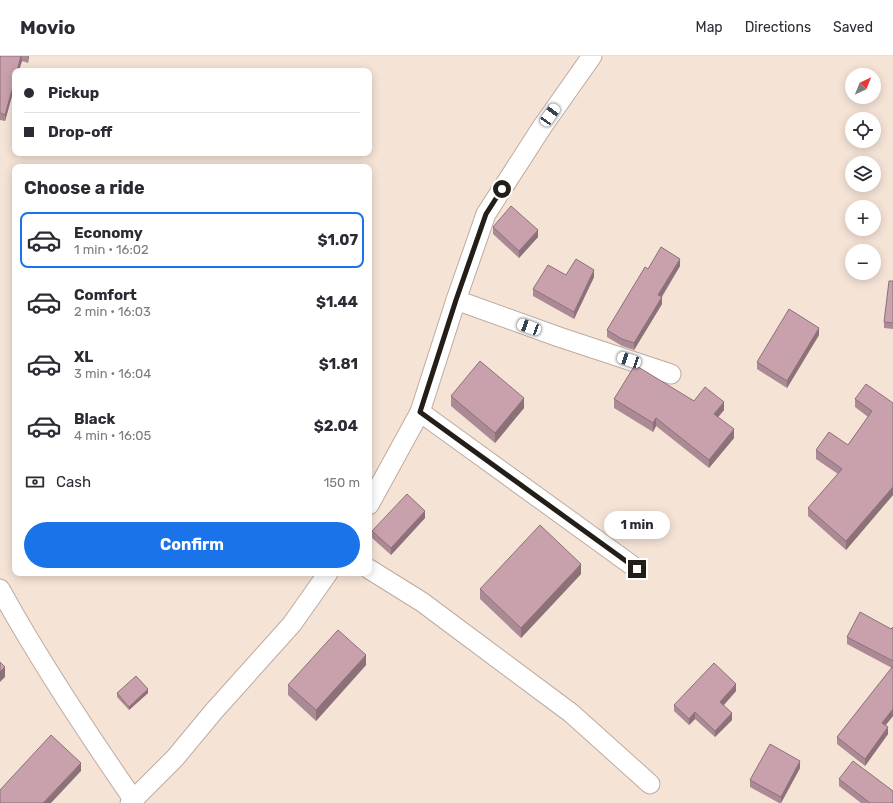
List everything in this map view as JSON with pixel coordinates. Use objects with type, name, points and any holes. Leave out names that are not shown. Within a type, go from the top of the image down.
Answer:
[{"type":"street","points":[[372,500],[420,412],[456,300],[486,214],[542,127],[592,56]]},
{"type":"street","points":[[456,300],[559,337],[671,374]]},
{"type":"street","points":[[420,412],[637,569]]},
{"type":"street","points":[[372,571],[422,602],[571,713],[650,784]]},
{"type":"street","points":[[0,589],[40,659],[131,801],[175,758],[214,711],[292,624],[326,576]]},
{"type":"building","points":[[0,56],[21,56],[18,68],[12,68],[12,90],[5,115],[0,113]]},
{"type":"building","points":[[511,206],[538,230],[519,251],[493,227]]},
{"type":"building","points":[[661,247],[680,259],[658,295],[662,297],[634,343],[622,339],[607,330],[645,267],[648,269]]},
{"type":"building","points":[[576,259],[594,270],[574,312],[533,289],[548,265],[566,275]]},
{"type":"building","points":[[889,281],[893,281],[893,323],[884,322]]},
{"type":"building","points":[[789,309],[819,328],[787,381],[757,362]]},
{"type":"building","points":[[480,361],[524,398],[495,433],[451,396]]},
{"type":"building","points":[[635,365],[694,401],[705,387],[724,402],[714,414],[734,429],[709,460],[656,418],[653,423],[614,399]]},
{"type":"building","points":[[866,384],[893,403],[893,487],[846,541],[808,508],[842,469],[816,450],[829,432],[848,445],[872,411],[855,399]]},
{"type":"building","points":[[407,494],[425,511],[391,548],[372,531]]},
{"type":"building","points":[[540,525],[581,564],[521,628],[480,589]]},
{"type":"building","points":[[860,612],[891,629],[893,627],[893,661],[847,637]]},
{"type":"building","points":[[338,630],[366,655],[316,710],[288,685]]},
{"type":"building","points":[[0,662],[5,667],[0,672]]},
{"type":"building","points":[[714,663],[736,684],[720,702],[732,713],[715,731],[695,712],[689,719],[674,705]]},
{"type":"building","points":[[893,666],[893,709],[882,723],[888,727],[865,759],[837,737]]},
{"type":"building","points":[[136,676],[148,689],[129,707],[117,693]]},
{"type":"building","points":[[51,735],[81,763],[43,803],[0,803],[0,790]]},
{"type":"building","points":[[770,744],[800,761],[781,797],[750,780]]},
{"type":"building","points":[[853,761],[893,791],[893,803],[870,803],[839,779]]},
{"type":"route","points":[[502,189],[486,214],[456,300],[420,412],[637,569]]}]
